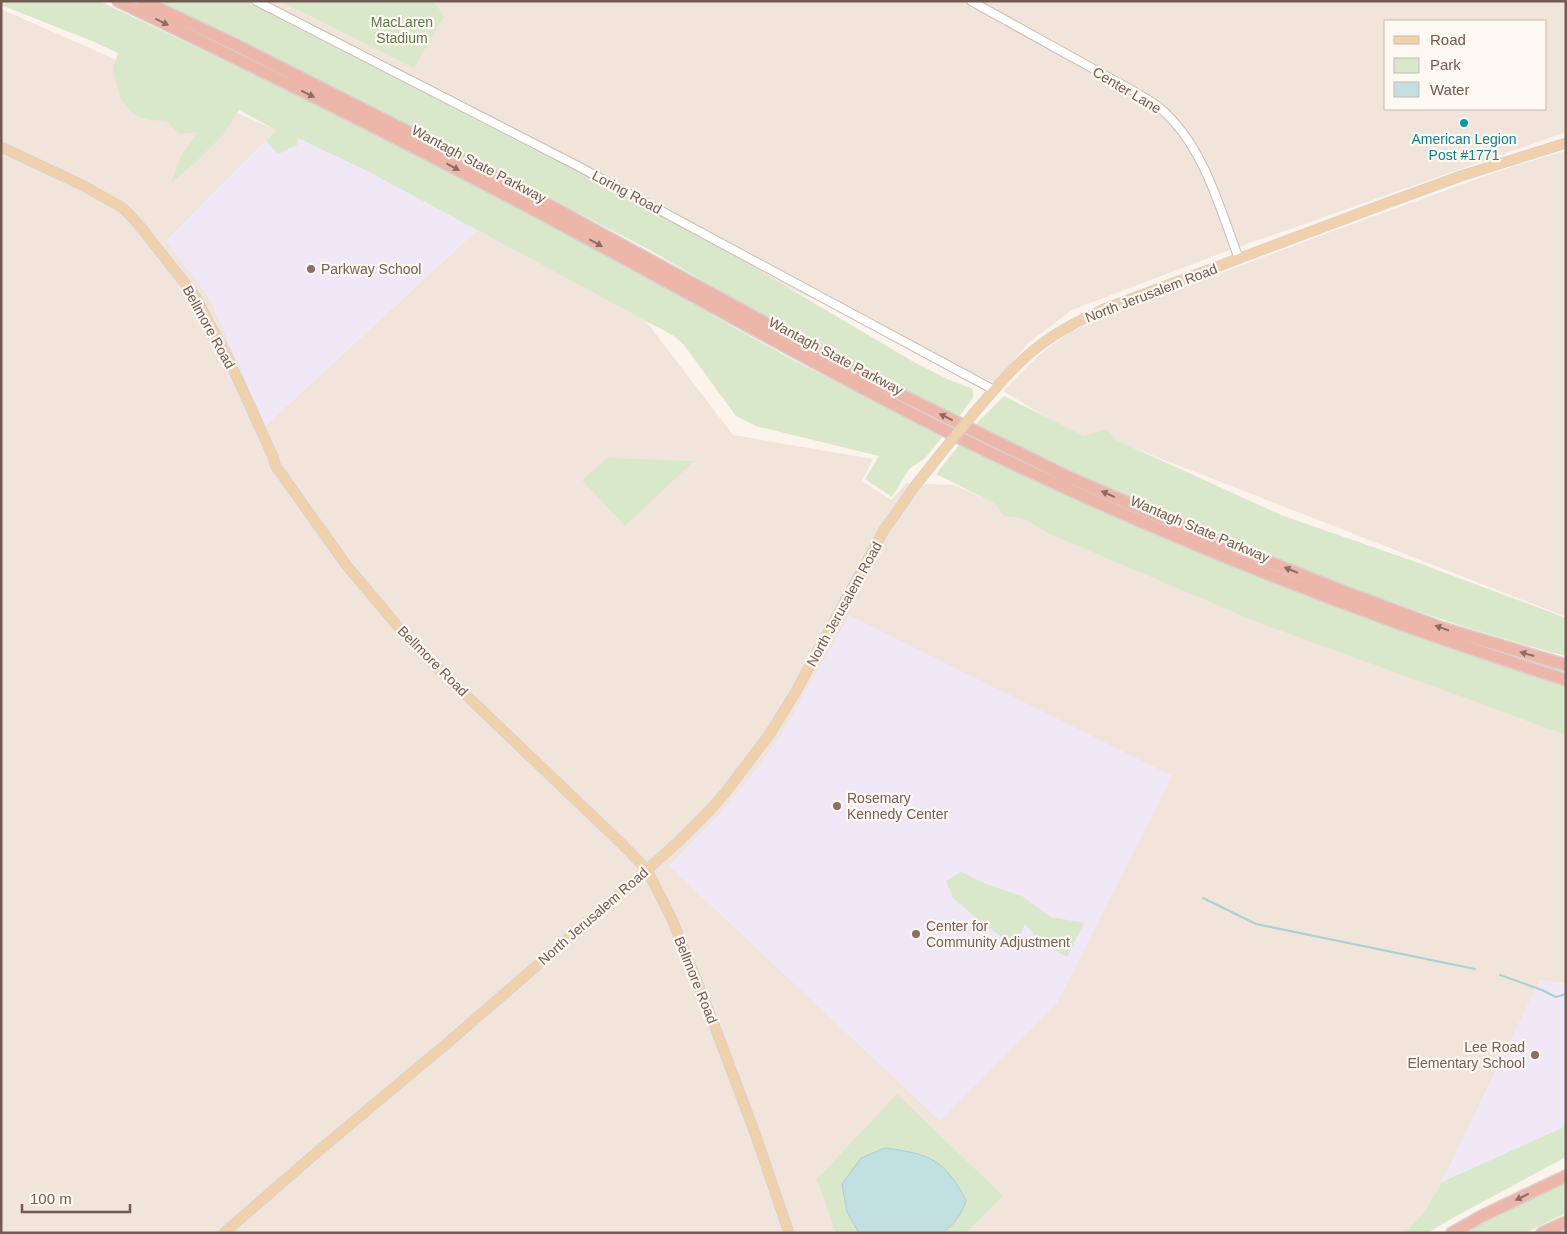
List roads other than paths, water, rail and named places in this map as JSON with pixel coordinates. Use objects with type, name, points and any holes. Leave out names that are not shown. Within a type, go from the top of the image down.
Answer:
[{"type":"highway","name":"Wantagh State Parkway","points":[[118,1],[401,140],[592,240],[815,363],[970,443],[1107,506],[1278,577],[1432,636],[1566,680]]},
{"type":"highway","name":"Wantagh State Parkway","points":[[143,1],[422,138],[863,376],[1066,476],[1206,537],[1345,592],[1442,628],[1566,665]]},
{"type":"highway","points":[[1452,1233],[1482,1216],[1566,1176]]},
{"type":"highway","points":[[1542,1233],[1566,1222]]},
{"type":"main road","name":"North Jerusalem Road","points":[[224,1233],[647,870],[710,810],[757,753],[794,695],[884,530],[915,486],[994,390],[1045,341],[1104,309],[1461,176],[1566,143]]},
{"type":"main road","name":"Bellmore Road","points":[[1,147],[90,189],[123,208],[139,225],[195,296],[230,362],[275,465],[347,566],[422,653],[647,870],[672,917],[756,1136],[790,1233]]},
{"type":"street","name":"Loring Road","points":[[256,1],[574,164],[994,390]]},
{"type":"street","name":"Center Lane","points":[[970,1],[1158,106],[1190,142],[1202,161],[1239,259]]},
{"type":"water","points":[[885,1148],[925,1156],[943,1167],[958,1186],[966,1200],[965,1205],[958,1218],[943,1233],[859,1233],[847,1212],[842,1184],[861,1158]]},
{"type":"waterway","points":[[1203,898],[1256,924],[1475,969]]},
{"type":"waterway","points":[[1500,975],[1556,997],[1566,994]]},
{"type":"place","name":"American Legion Post #1771","points":[[1464,123]]},
{"type":"place","name":"Parkway School","points":[[311,269]]},
{"type":"place","name":"Rosemary Kennedy Center","points":[[837,806]]},
{"type":"place","name":"Center for Community Adjustment","points":[[916,934]]},
{"type":"place","name":"Lee Road Elementary School","points":[[1535,1055]]},
{"type":"park label","name":"MacLaren Stadium","points":[[402,30]]}]
